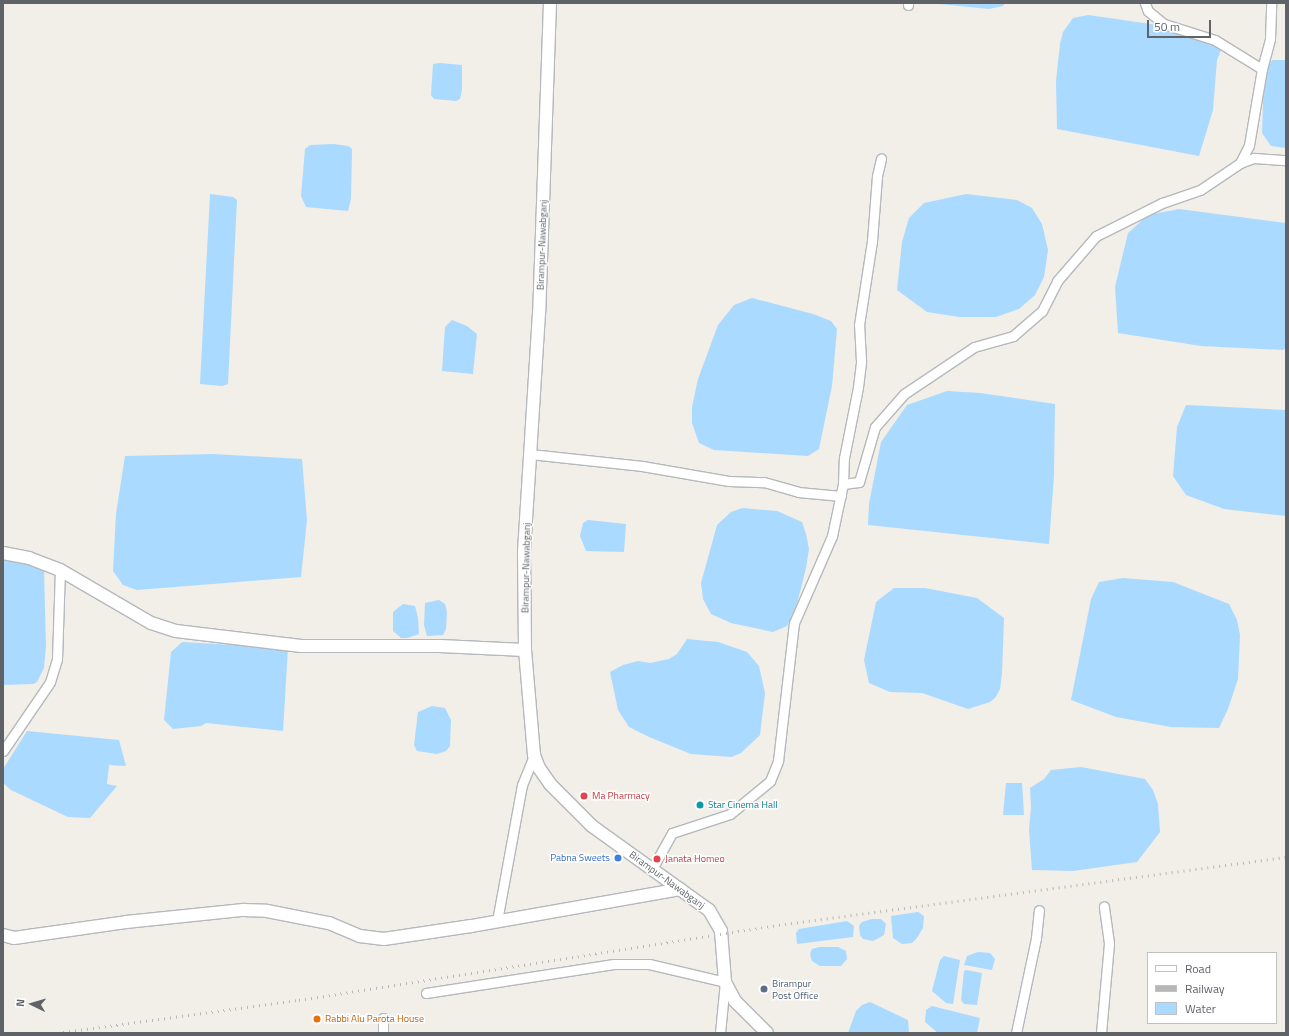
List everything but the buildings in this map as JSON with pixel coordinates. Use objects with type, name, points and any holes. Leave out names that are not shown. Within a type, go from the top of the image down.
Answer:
[{"type":"street","name":"Birampur-Nawabganj","points":[[550,3],[539,313],[524,553],[525,650],[534,755],[539,768],[564,800],[592,826],[709,910],[717,921],[723,937],[725,982],[735,1001],[767,1033]]},
{"type":"street","points":[[1145,3],[1148,11],[1164,24],[1215,40],[1262,69]]},
{"type":"street","points":[[1240,163],[1251,138],[1262,69],[1270,39],[1271,3]]},
{"type":"street","points":[[652,869],[672,833],[730,814],[770,781],[778,761],[794,623],[832,536],[841,496],[844,458],[858,387],[861,361],[859,325],[872,241],[877,176],[881,158]]},
{"type":"street","points":[[843,484],[860,482],[875,427],[904,394],[974,347],[1013,336],[1042,311],[1057,281],[1096,236],[1162,203],[1200,190],[1240,163],[1254,158],[1286,160]]},
{"type":"street","points":[[530,454],[642,466],[730,481],[764,482],[798,492],[841,496]]},
{"type":"street","points":[[3,553],[29,558],[60,570],[151,623],[176,630],[301,646],[440,646],[525,650]]},
{"type":"street","points":[[3,751],[50,682],[57,659],[60,570]]},
{"type":"street","points":[[497,921],[522,785],[534,755]]},
{"type":"street","points":[[3,935],[14,938],[126,922],[243,910],[267,911],[329,923],[360,936],[384,939],[680,889]]},
{"type":"street","points":[[1101,1033],[1109,943],[1104,906]]},
{"type":"street","points":[[1016,1033],[1036,938],[1039,910]]},
{"type":"street","points":[[426,994],[614,964],[649,964],[725,982],[720,1033]]},
{"type":"street","points":[[383,1018],[383,1033]]},
{"type":"water","points":[[930,3],[1005,3],[1003,6],[989,9]]},
{"type":"water","points":[[1088,15],[1158,25],[1211,43],[1221,50],[1217,60],[1213,110],[1199,156],[1057,129],[1056,81],[1060,44],[1063,32],[1073,18]]},
{"type":"water","points":[[1272,60],[1286,60],[1286,148],[1271,146],[1262,133],[1264,75]]},
{"type":"water","points":[[440,63],[462,65],[462,90],[460,99],[456,101],[434,99],[431,95],[433,64]]},
{"type":"water","points":[[334,144],[348,146],[352,149],[351,199],[348,211],[306,207],[301,196],[305,149],[310,145]]},
{"type":"water","points":[[210,194],[233,197],[237,200],[228,384],[222,386],[200,384]]},
{"type":"water","points":[[966,194],[1017,200],[1032,208],[1042,224],[1048,250],[1044,277],[1035,295],[1019,309],[996,317],[959,317],[927,312],[897,290],[902,242],[909,218],[924,203]]},
{"type":"water","points":[[1179,209],[1286,223],[1286,348],[1283,350],[1201,346],[1118,333],[1115,287],[1128,233],[1148,215]]},
{"type":"water","points":[[752,298],[813,314],[831,321],[837,329],[832,386],[819,449],[808,456],[714,450],[699,443],[692,423],[692,407],[698,379],[718,325],[734,305]]},
{"type":"water","points":[[452,320],[467,326],[477,334],[473,374],[442,371],[445,327]]},
{"type":"water","points":[[947,391],[980,393],[1055,404],[1054,475],[1049,544],[868,525],[869,504],[881,442],[907,405]]},
{"type":"water","points":[[1186,405],[1286,410],[1286,516],[1224,509],[1186,495],[1173,476],[1177,427]]},
{"type":"water","points":[[213,454],[302,459],[307,520],[301,577],[137,590],[123,585],[113,571],[116,514],[125,456]]},
{"type":"water","points":[[742,508],[777,511],[802,522],[806,534],[809,549],[795,612],[787,626],[773,632],[731,623],[711,614],[703,599],[701,583],[717,525],[731,512]]},
{"type":"water","points":[[588,520],[626,524],[624,552],[586,551],[580,536],[583,523]]},
{"type":"water","points":[[3,559],[18,560],[44,570],[46,646],[44,668],[37,682],[33,684],[3,685]]},
{"type":"water","points":[[1123,578],[1173,582],[1229,604],[1237,620],[1240,635],[1238,679],[1228,709],[1219,728],[1171,727],[1116,717],[1071,700],[1091,599],[1099,582]]},
{"type":"water","points":[[894,588],[925,588],[977,598],[1004,618],[1002,674],[1000,689],[995,698],[990,702],[968,709],[922,693],[890,692],[869,683],[864,660],[876,602]]},
{"type":"water","points":[[439,600],[445,604],[447,612],[446,629],[443,635],[427,636],[424,625],[425,603]]},
{"type":"water","points":[[403,604],[415,606],[418,618],[419,634],[407,638],[401,638],[393,631],[393,612]]},
{"type":"water","points":[[687,639],[718,642],[747,652],[759,666],[765,693],[760,735],[741,753],[731,757],[691,754],[629,727],[618,710],[610,672],[623,665],[638,661],[650,663],[669,659],[677,654]]},
{"type":"water","points":[[182,642],[288,648],[283,731],[206,723],[201,726],[173,729],[164,720],[171,652]]},
{"type":"water","points":[[432,706],[445,708],[451,720],[450,746],[446,751],[437,754],[417,751],[414,745],[418,712]]},
{"type":"water","points":[[27,731],[119,740],[126,766],[109,765],[107,784],[117,786],[90,818],[68,817],[11,790],[3,783],[3,769]]},
{"type":"water","points":[[1081,767],[1145,779],[1153,790],[1158,804],[1160,832],[1137,862],[1073,871],[1032,870],[1029,830],[1031,807],[1030,788],[1044,779],[1051,770]]},
{"type":"water","points":[[1006,783],[1022,783],[1024,815],[1003,815]]},
{"type":"water","points":[[918,912],[924,916],[923,928],[917,938],[912,943],[902,944],[893,938],[891,916]]},
{"type":"water","points":[[872,919],[881,919],[886,924],[884,935],[873,941],[863,939],[860,935],[859,926],[862,922]]},
{"type":"water","points":[[847,921],[854,926],[853,937],[797,944],[796,933],[799,929]]},
{"type":"water","points":[[819,947],[838,947],[846,951],[847,959],[841,966],[820,966],[812,961],[810,954],[812,949]]},
{"type":"water","points":[[978,952],[990,953],[995,959],[992,970],[964,965],[967,956]]},
{"type":"water","points":[[944,956],[960,960],[953,1004],[946,1003],[932,991],[940,960]]},
{"type":"water","points":[[966,970],[982,973],[977,1005],[964,1004],[961,1000],[964,971]]},
{"type":"water","points":[[870,1002],[908,1020],[909,1033],[848,1033],[856,1011],[862,1005]]},
{"type":"water","points":[[932,1006],[980,1018],[977,1033],[938,1033],[925,1022],[926,1010]]},
{"type":"railway","points":[[57,1033],[299,1000],[785,924],[1286,857]]},
{"type":"place","name":"Ma Pharmacy","points":[[584,796]]},
{"type":"place","name":"Star Cinema Hall","points":[[700,805]]},
{"type":"place","name":"Pabna Sweets","points":[[618,858]]},
{"type":"place","name":"Janata Homeo","points":[[657,859]]},
{"type":"place","name":"Birampur Post Office","points":[[764,989]]},
{"type":"place","name":"Rabbi Alu Parota House","points":[[317,1019]]}]
